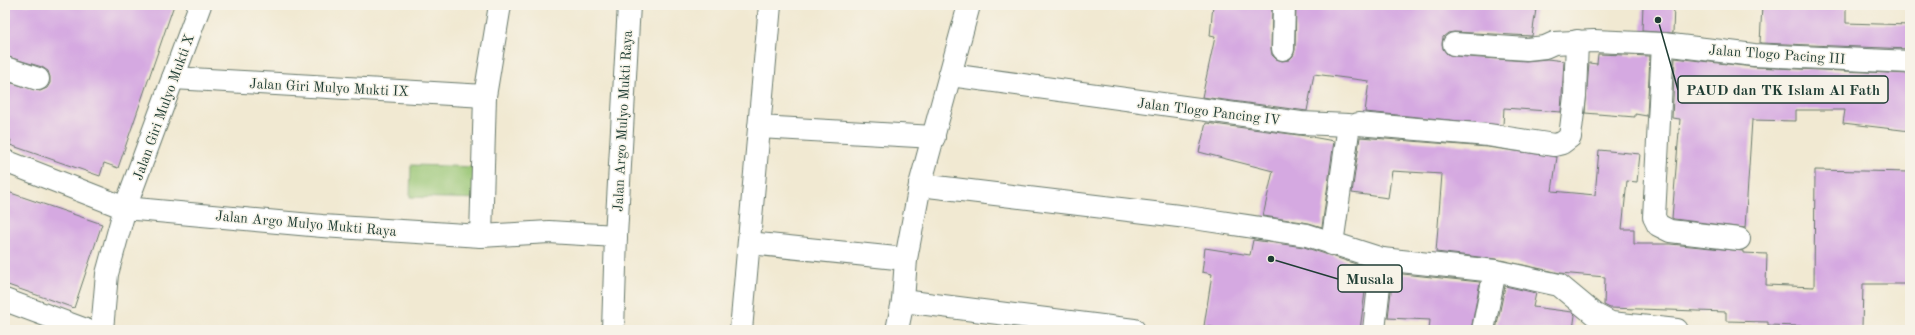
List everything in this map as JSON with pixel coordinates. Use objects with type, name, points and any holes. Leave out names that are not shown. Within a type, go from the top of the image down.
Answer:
[{"type":"street","name":"Jalan Giri Mulyo Mukti X","points":[[102,330],[107,274],[125,208],[200,5]]},
{"type":"street","points":[[481,236],[485,96],[500,5]]},
{"type":"street","name":"Jalan Argo Mulyo Mukti Raya","points":[[613,330],[616,236],[629,5]]},
{"type":"street","points":[[741,330],[770,5]]},
{"type":"street","points":[[897,330],[903,301],[906,259],[920,185],[950,75],[962,5]]},
{"type":"street","points":[[1283,49],[1284,5]]},
{"type":"street","points":[[1358,124],[1488,135],[1554,145],[1562,143],[1570,137],[1574,96],[1576,41]]},
{"type":"street","name":"Jalan Tlogo Pacing III","points":[[1454,44],[1527,49],[1576,41],[1663,44],[1754,55],[1910,62]]},
{"type":"street","points":[[1663,44],[1654,217],[1658,225],[1670,231],[1739,239]]},
{"type":"street","points":[[5,68],[38,79]]},
{"type":"street","name":"Jalan Tlogo Pancing IV","points":[[950,75],[1294,122],[1349,125],[1332,244]]},
{"type":"street","name":"Jalan Giri Mulyo Mukti IX","points":[[173,78],[485,96]]},
{"type":"street","points":[[759,127],[934,137]]},
{"type":"street","name":"Jalan Argo Mulyo Mukti Raya","points":[[5,161],[125,208],[322,226],[481,236],[549,232],[616,236]]},
{"type":"street","points":[[920,185],[1187,218],[1307,235],[1382,259],[1495,271],[1559,285],[1594,314],[1611,323],[1678,330]]},
{"type":"street","points":[[749,243],[906,259]]},
{"type":"street","points":[[1374,330],[1382,259]]},
{"type":"street","points":[[1483,330],[1495,271]]},
{"type":"street","points":[[5,300],[86,330]]},
{"type":"street","points":[[903,301],[1134,330]]},
{"type":"green space","points":[[411,165],[483,167],[482,199],[410,197]]},
{"type":"building","points":[[5,5],[174,5],[118,168],[104,163],[100,176],[10,145],[11,140],[5,138],[5,81],[40,91],[47,88],[50,83],[50,77],[48,71],[42,67],[5,56]]},
{"type":"building","points":[[1213,5],[1272,5],[1272,55],[1276,59],[1282,61],[1289,60],[1293,56],[1295,50],[1296,5],[1500,5],[1536,9],[1532,36],[1454,32],[1448,33],[1443,37],[1443,49],[1447,54],[1453,56],[1526,61],[1547,59],[1564,61],[1561,112],[1504,108],[1503,125],[1365,112],[1369,81],[1314,74],[1307,111],[1202,97],[1215,37],[1210,36]]},
{"type":"building","points":[[1643,5],[1674,5],[1673,33],[1642,31]]},
{"type":"building","points":[[1762,5],[1846,5],[1846,23],[1910,25],[1910,49],[1760,43]]},
{"type":"building","points":[[1598,54],[1650,56],[1647,116],[1635,114],[1635,117],[1585,113],[1589,63],[1597,64]]},
{"type":"building","points":[[1675,58],[1753,67],[1910,74],[1910,131],[1843,123],[1845,110],[1796,110],[1796,121],[1752,120],[1745,228],[1674,219],[1672,218],[1680,119],[1672,118]]},
{"type":"building","points":[[1206,123],[1334,141],[1322,227],[1309,223],[1263,216],[1273,171],[1199,152]]},
{"type":"building","points":[[1360,137],[1487,147],[1557,157],[1552,191],[1595,195],[1599,150],[1640,154],[1637,182],[1627,181],[1622,229],[1634,229],[1634,244],[1670,244],[1743,251],[1743,253],[1767,254],[1766,285],[1814,287],[1815,170],[1910,172],[1910,284],[1863,284],[1862,328],[1768,325],[1768,322],[1726,321],[1726,312],[1610,308],[1604,305],[1605,277],[1560,273],[1496,259],[1436,252],[1442,174],[1392,171],[1388,198],[1352,193]]},
{"type":"building","points":[[5,191],[102,224],[74,308],[5,284]]},
{"type":"building","points":[[1253,240],[1304,247],[1368,268],[1360,330],[1301,330],[1281,326],[1280,330],[1232,330],[1204,326],[1212,274],[1202,272],[1205,248],[1250,255]]},
{"type":"building","points":[[1393,273],[1480,282],[1471,330],[1429,330],[1430,320],[1388,318]]},
{"type":"building","points":[[1505,286],[1536,293],[1533,307],[1572,312],[1575,315],[1573,330],[1496,330]]},
{"type":"place","name":"PAUD dan TK Islam Al Fath","points":[[1658,20]]},
{"type":"place","name":"Musala","points":[[1271,259]]}]
